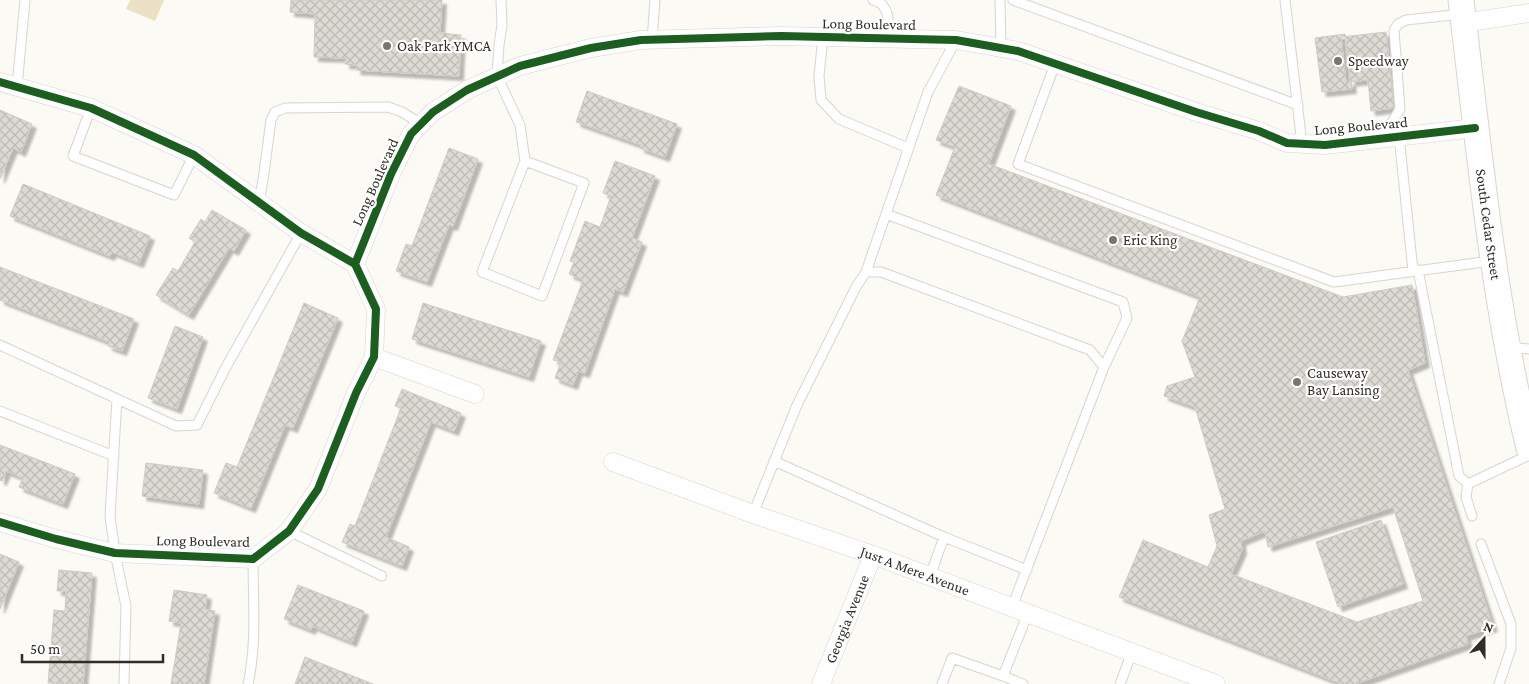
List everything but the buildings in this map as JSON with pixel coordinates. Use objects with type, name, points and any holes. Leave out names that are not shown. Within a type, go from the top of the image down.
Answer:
[{"type":"main road","name":"South Cedar Street","points":[[1462,12],[1493,261],[1519,348],[1529,448]]},
{"type":"street","points":[[1462,12],[1529,13]]},
{"type":"street","name":"Long Boulevard","points":[[0,522],[56,540],[116,553],[253,558],[289,531],[318,489],[356,393],[374,357],[376,309],[355,264],[391,174],[411,134],[433,112],[467,90],[520,66],[591,48],[652,40],[781,36],[956,40],[1018,51],[1196,112],[1259,131],[1287,143],[1325,145],[1475,128]]},
{"type":"street","points":[[8,84],[91,108],[194,155],[301,233],[355,264]]},
{"type":"street","points":[[374,357],[475,394]]},
{"type":"street","name":"Just A Mere Avenue","points":[[613,462],[753,514],[873,555],[1216,684]]},
{"type":"street","name":"Georgia Avenue","points":[[821,684],[873,555]]},
{"type":"lane","points":[[8,84],[25,0]]},
{"type":"lane","points":[[501,0],[502,25],[498,76],[520,125],[525,161],[482,272],[542,296],[584,183],[525,161]]},
{"type":"lane","points":[[652,40],[658,0]]},
{"type":"lane","points":[[873,0],[880,1],[885,7],[890,39]]},
{"type":"lane","points":[[1000,0],[1000,48]]},
{"type":"lane","points":[[1013,0],[1298,105]]},
{"type":"lane","points":[[1286,0],[1302,144]]},
{"type":"lane","points":[[1462,12],[1406,20],[1398,24],[1394,30],[1400,109],[1390,124],[1396,137],[1416,270],[1459,476],[1468,484]]},
{"type":"lane","points":[[823,37],[819,76],[821,100],[839,119],[908,148]]},
{"type":"lane","points":[[753,514],[796,406],[856,287],[866,272],[928,92],[956,40]]},
{"type":"lane","points":[[1055,64],[1018,164],[1334,282],[1493,261]]},
{"type":"lane","points":[[91,108],[73,156],[174,195],[194,155]]},
{"type":"lane","points":[[259,203],[271,120],[275,112],[285,108],[388,108],[402,112],[421,124]]},
{"type":"lane","points":[[886,214],[1123,302],[1127,318],[1104,367],[1027,570],[1020,610],[1003,676]]},
{"type":"lane","points":[[0,345],[176,426],[197,425],[225,369],[301,233]]},
{"type":"lane","points":[[866,272],[881,272],[1090,350],[1104,367]]},
{"type":"lane","points":[[117,399],[110,516],[126,606],[124,684]]},
{"type":"lane","points":[[0,411],[114,456]]},
{"type":"lane","points":[[1468,484],[1529,455]]},
{"type":"lane","points":[[774,461],[944,536],[1027,570]]},
{"type":"lane","points":[[1468,484],[1466,497],[1472,516]]},
{"type":"lane","points":[[289,531],[382,576]]},
{"type":"lane","points":[[930,576],[944,536]]},
{"type":"lane","points":[[1482,544],[1511,624],[1511,648],[1499,684]]},
{"type":"lane","points":[[248,684],[254,639],[253,558]]},
{"type":"lane","points":[[1120,684],[1132,652]]},
{"type":"lane","points":[[942,684],[952,658],[1023,684]]},
{"type":"shaded area","points":[[130,0],[164,0],[155,21],[126,9]]},
{"type":"cycle path","points":[[355,264],[391,174],[411,134],[433,112],[467,90],[520,66],[591,48],[641,40],[781,36],[956,40],[1018,51],[1196,112],[1259,131],[1287,143],[1325,145],[1475,128]]},
{"type":"cycle path","points":[[0,82],[91,108],[194,155],[301,233],[355,264],[376,309],[374,357],[356,393],[318,489],[289,531],[253,559],[115,553],[56,539],[0,522]]},
{"type":"place","name":"Oak Park YMCA","points":[[387,46]]},
{"type":"place","name":"Speedway","points":[[1338,61]]},
{"type":"place","name":"Eric King","points":[[1113,240]]},
{"type":"place","name":"Causeway Bay Lansing","points":[[1297,382]]}]
